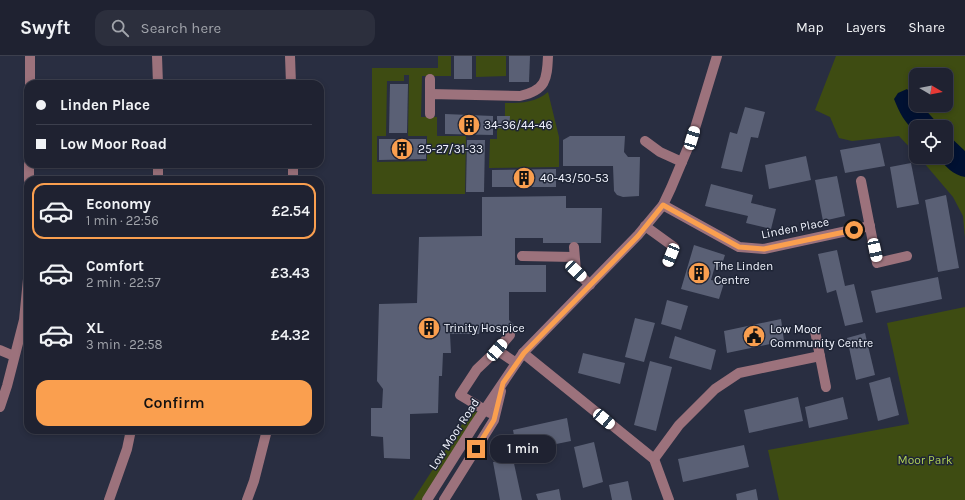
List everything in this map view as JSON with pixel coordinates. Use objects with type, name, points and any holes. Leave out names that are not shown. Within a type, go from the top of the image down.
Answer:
[{"type":"street","points":[[30,56],[30,80]]},
{"type":"street","points":[[157,56],[158,80]]},
{"type":"street","points":[[290,56],[291,80]]},
{"type":"street","points":[[430,94],[520,96],[531,94],[544,84],[548,56]]},
{"type":"street","name":"Low Moor Road","points":[[427,500],[524,353],[638,236],[663,205],[692,138],[717,56]]},
{"type":"street","points":[[430,79],[430,114]]},
{"type":"street","points":[[645,141],[660,152],[682,162]]},
{"type":"street","points":[[861,181],[877,262],[906,256]]},
{"type":"street","name":"Linden Place","points":[[663,205],[739,247],[764,249],[870,226]]},
{"type":"street","points":[[645,226],[674,247],[668,262]]},
{"type":"street","points":[[574,247],[576,271],[590,285]]},
{"type":"street","points":[[522,256],[574,258]]},
{"type":"street","points":[[0,407],[24,320]]},
{"type":"street","points":[[815,331],[826,387]]},
{"type":"street","points":[[495,416],[460,395],[477,369],[510,335]]},
{"type":"street","points":[[0,350],[14,356]]},
{"type":"street","points":[[497,350],[516,363]]},
{"type":"street","points":[[524,353],[654,459],[669,500]]},
{"type":"street","points":[[654,459],[679,425],[715,389],[739,373],[820,356]]},
{"type":"street","name":"Low Moor Road","points":[[444,500],[494,420],[503,383]]},
{"type":"street","points":[[109,500],[127,449],[130,434]]},
{"type":"street","points":[[247,500],[254,481],[267,434]]},
{"type":"green space","points":[[438,56],[451,56],[451,76],[422,76],[421,117],[437,117],[437,136],[466,136],[465,194],[372,194],[372,68],[438,68]],"holes":[[[404,75],[409,75],[408,136],[427,136],[427,161],[377,162],[377,136],[386,136],[387,81],[404,81]]]},
{"type":"green space","points":[[476,56],[506,56],[506,76],[476,77]]},
{"type":"green space","points":[[836,56],[965,56],[965,238],[963,216],[953,197],[925,164],[953,164],[953,120],[909,120],[909,147],[899,136],[852,141],[839,138],[830,117],[815,110]]},
{"type":"green space","points":[[548,92],[559,137],[559,167],[489,168],[490,139],[497,139],[497,128],[509,129],[509,117],[505,116],[505,103],[533,100]]},
{"type":"green space","name":"Moor Park","points":[[965,307],[965,500],[779,500],[768,450],[909,424],[887,323]]},
{"type":"green space","points":[[472,409],[481,415],[427,500],[413,500]]},
{"type":"water","points":[[907,89],[909,91],[909,112],[927,112],[935,120],[909,120],[909,126],[898,109],[894,99],[898,93]]},
{"type":"water","points":[[953,140],[965,151],[965,177],[946,167],[944,164],[953,164]]},
{"type":"building","points":[[454,56],[472,56],[472,79],[454,79]]},
{"type":"building","points":[[509,56],[530,56],[529,82],[509,82]]},
{"type":"building","points":[[390,84],[408,84],[407,133],[389,133]]},
{"type":"building","points":[[745,107],[765,112],[758,138],[751,137],[742,172],[721,168],[730,132],[737,134]]},
{"type":"building","name":"34-36/44-46","points":[[445,114],[493,116],[493,135],[445,134]]},
{"type":"building","points":[[497,116],[510,116],[509,129],[497,128]]},
{"type":"building","points":[[570,136],[625,136],[624,152],[628,157],[640,157],[639,196],[623,197],[617,195],[614,191],[613,166],[563,166],[563,140]]},
{"type":"building","name":"25-27/31-33","points":[[379,139],[426,139],[426,159],[379,160]]},
{"type":"building","points":[[467,140],[485,140],[484,192],[466,192]]},
{"type":"building","points":[[880,143],[885,166],[845,173],[840,150]]},
{"type":"building","points":[[806,156],[811,180],[769,189],[765,165]]},
{"type":"building","points":[[911,164],[919,204],[897,208],[890,167]]},
{"type":"building","name":"40-43/50-53","points":[[556,169],[556,187],[492,187],[492,170]]},
{"type":"building","points":[[837,176],[845,216],[823,221],[815,180]]},
{"type":"building","points":[[711,184],[753,195],[751,203],[776,209],[771,229],[746,223],[748,216],[705,206]]},
{"type":"building","points":[[946,195],[959,268],[938,272],[925,200]]},
{"type":"building","name":"Trinity Hospice","points":[[566,196],[566,208],[602,208],[601,243],[543,243],[543,238],[515,238],[515,265],[546,265],[546,292],[509,292],[509,320],[519,330],[512,337],[503,326],[480,326],[479,334],[450,334],[451,353],[443,353],[442,376],[439,376],[438,413],[410,414],[410,459],[384,458],[383,437],[371,436],[371,408],[382,408],[383,389],[377,381],[379,304],[417,303],[419,237],[482,236],[482,197]]},
{"type":"building","name":"The Linden Centre","points":[[694,245],[725,255],[721,267],[715,266],[711,280],[724,283],[719,299],[681,289]]},
{"type":"building","points":[[837,250],[845,286],[854,284],[863,322],[845,326],[836,290],[827,293],[818,254]]},
{"type":"building","points":[[938,277],[942,299],[876,313],[871,291]]},
{"type":"building","points":[[667,300],[688,306],[681,330],[661,324]]},
{"type":"building","points":[[635,318],[655,323],[644,362],[625,357]]},
{"type":"building","name":"Low Moor Community Centre","points":[[781,319],[784,341],[727,353],[724,331]]},
{"type":"building","points":[[865,333],[875,375],[856,380],[847,338]]},
{"type":"building","points":[[675,336],[716,350],[711,370],[669,358]]},
{"type":"building","points":[[583,353],[625,363],[620,384],[578,373]]},
{"type":"building","points":[[650,361],[672,367],[656,431],[634,425]]},
{"type":"building","points":[[890,377],[899,415],[878,421],[869,383]]},
{"type":"building","points":[[798,397],[803,421],[749,433],[744,410]]},
{"type":"building","points":[[843,397],[848,419],[809,428],[805,407]]},
{"type":"building","points":[[567,418],[571,441],[517,452],[513,430]]},
{"type":"building","points":[[594,442],[603,482],[583,488],[574,447]]},
{"type":"building","points":[[744,445],[749,467],[683,482],[678,459]]},
{"type":"building","points":[[513,459],[522,500],[500,500],[493,462]]},
{"type":"building","points":[[628,481],[632,500],[612,500],[609,485]]},
{"type":"building","points":[[559,489],[561,500],[538,500],[536,494]]},
{"type":"building","points":[[756,489],[758,500],[737,500],[736,494]]},
{"type":"place","name":"34-36/44-46","points":[[469,125]]},
{"type":"place","name":"25-27/31-33","points":[[402,149]]},
{"type":"place","name":"40-43/50-53","points":[[524,178]]},
{"type":"place","name":"The Linden Centre","points":[[699,273]]},
{"type":"place","name":"Trinity Hospice","points":[[429,328]]},
{"type":"place","name":"Low Moor Community Centre","points":[[754,336]]},
{"type":"route","points":[[476,449],[494,420],[503,383],[516,363],[638,236],[663,205],[739,247],[764,249],[854,230]]}]
